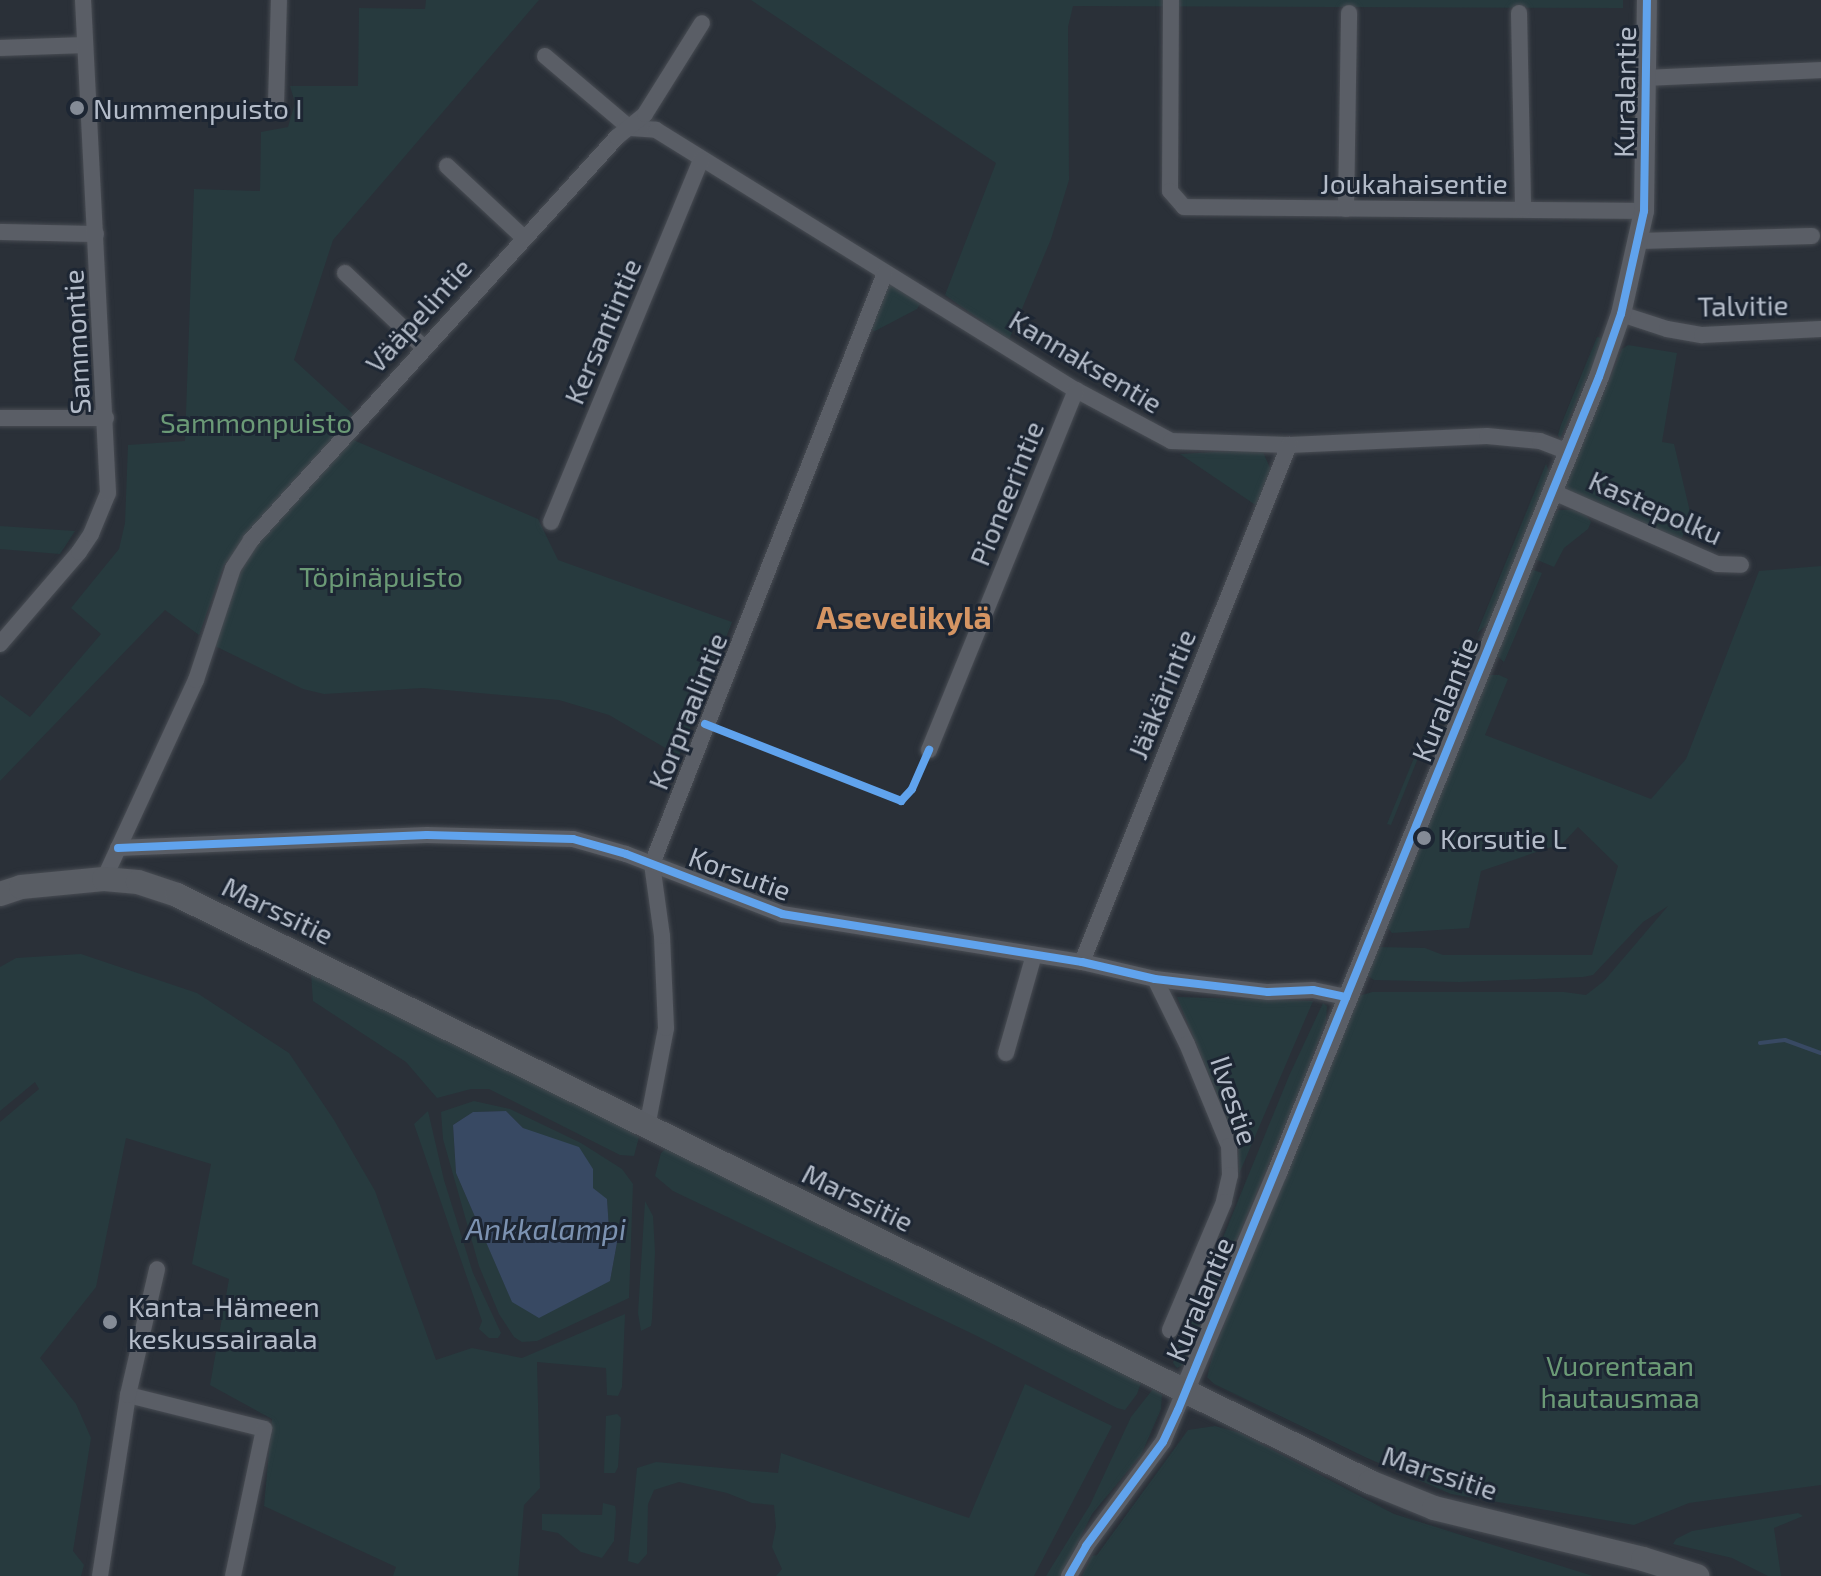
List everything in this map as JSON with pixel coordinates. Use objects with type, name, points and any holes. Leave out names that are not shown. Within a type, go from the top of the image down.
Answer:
[{"type":"main road","name":"Marssitie","points":[[0,894],[21,887],[104,879],[138,882],[177,895],[1370,1482],[1434,1508],[1643,1559],[1697,1576]]},
{"type":"street","name":"Sammontie","points":[[0,644],[79,552],[102,512],[108,493],[83,0]]},
{"type":"street","points":[[276,105],[279,0]]},
{"type":"street","name":"Joukahaisentie","points":[[1171,0],[1170,191],[1184,207],[1644,211]]},
{"type":"street","name":"Kuralantie","points":[[1184,1392],[1277,1173],[1621,314],[1644,211],[1647,0]]},
{"type":"street","points":[[1346,209],[1349,13]]},
{"type":"street","points":[[1519,13],[1523,209]]},
{"type":"street","name":"Vääpelintie","points":[[104,879],[196,680],[233,568],[251,540],[617,137],[645,114],[702,23]]},
{"type":"street","points":[[0,48],[85,45]]},
{"type":"street","points":[[545,56],[630,128]]},
{"type":"street","points":[[1647,78],[1821,70]]},
{"type":"street","name":"Kannaksentie","points":[[630,128],[656,130],[885,273],[966,318],[1076,390],[1171,441],[1289,445],[1487,436],[1540,441],[1568,452]]},
{"type":"street","name":"Kersantintie","points":[[551,522],[701,160]]},
{"type":"street","points":[[447,166],[524,238]]},
{"type":"street","points":[[0,232],[96,234]]},
{"type":"street","points":[[1639,241],[1812,236]]},
{"type":"street","points":[[345,273],[424,348]]},
{"type":"street","name":"Korpraalintie","points":[[647,1127],[666,1028],[662,936],[652,864],[885,273]]},
{"type":"street","name":"Talvitie","points":[[1621,314],[1667,329],[1702,335],[1821,329]]},
{"type":"street","name":"Pioneerintie","points":[[929,750],[1076,390]]},
{"type":"street","points":[[0,418],[106,418]]},
{"type":"street","name":"Jääkärintie","points":[[1082,962],[1289,445]]},
{"type":"street","name":"Kastepolku","points":[[1551,491],[1717,564],[1741,565]]},
{"type":"street","name":"Korsutie","points":[[118,848],[427,835],[573,839],[652,864],[782,914],[1082,962],[1155,979],[1268,992],[1313,990],[1346,997]]},
{"type":"street","points":[[1006,1053],[1034,955]]},
{"type":"street","name":"Ilvestie","points":[[1155,979],[1202,1080],[1229,1146],[1230,1160],[1224,1202],[1170,1330]]},
{"type":"street","points":[[100,1576],[128,1395],[157,1269]]},
{"type":"street","points":[[1069,1576],[1086,1546],[1163,1442],[1184,1392]]},
{"type":"street","points":[[128,1395],[264,1429],[233,1576]]},
{"type":"green space","name":"Sammonpuisto","points":[[426,0],[539,0],[333,240],[294,360],[354,415],[224,565],[199,635],[165,610],[0,781],[0,695],[30,717],[101,634],[71,608],[119,549],[125,523],[128,445],[185,441],[194,189],[260,191],[261,132],[288,127],[295,103],[290,86],[358,86],[359,8],[425,9]]},
{"type":"green space","points":[[751,0],[1623,0],[1623,8],[1073,6],[1068,27],[1069,180],[1051,239],[1009,340],[945,295],[996,163]]},
{"type":"green space","points":[[885,273],[924,297],[917,309],[875,331],[864,329]]},
{"type":"green space","points":[[1597,337],[1603,338],[1601,346],[1560,439],[1561,425]]},
{"type":"green space","points":[[1628,345],[1677,353],[1662,442],[1674,444],[1691,516],[1681,540],[1563,491],[1622,349]]},
{"type":"green space","name":"Töpinäpuisto","points":[[351,439],[538,519],[558,560],[732,622],[679,756],[609,715],[559,700],[423,688],[324,694],[303,689],[215,646],[240,573],[258,542]]},
{"type":"green space","points":[[1263,452],[1272,473],[1257,506],[1180,454]]},
{"type":"green space","points":[[1546,464],[1550,474],[1525,537],[1488,624],[1477,633]]},
{"type":"green space","points":[[1558,510],[1574,510],[1586,515],[1591,522],[1588,529],[1564,548],[1554,567],[1535,559],[1550,518]]},
{"type":"green space","points":[[0,526],[75,531],[60,554],[0,549]]},
{"type":"green space","name":"Vuorentaan hautausmaa","points":[[1821,566],[1821,1485],[1689,1503],[1634,1525],[1451,1494],[1365,1457],[1214,1384],[1207,1377],[1214,1350],[1356,997],[1372,992],[1564,992],[1586,995],[1604,981],[1668,906],[1643,922],[1593,975],[1459,982],[1374,980],[1367,975],[1369,955],[1379,947],[1425,948],[1443,955],[1592,955],[1618,866],[1578,827],[1563,843],[1481,871],[1469,928],[1392,933],[1387,927],[1489,675],[1508,679],[1485,735],[1651,799],[1686,759],[1759,571]]},
{"type":"green space","points":[[1529,572],[1542,573],[1504,662],[1495,654]]},
{"type":"green space","points":[[1461,643],[1464,644],[1391,825],[1387,824]]},
{"type":"green space","points":[[81,954],[197,993],[289,1053],[334,1120],[375,1191],[436,1360],[472,1348],[522,1358],[625,1314],[622,1387],[618,1396],[607,1395],[606,1368],[537,1362],[540,1488],[524,1505],[518,1576],[393,1576],[396,1567],[264,1506],[272,1419],[210,1385],[229,1279],[192,1264],[211,1164],[126,1138],[96,1287],[40,1358],[76,1404],[91,1438],[73,1551],[84,1565],[81,1576],[0,1576],[0,1122],[39,1089],[35,1082],[0,1111],[0,967],[16,958]]},
{"type":"green space","points":[[311,974],[624,1128],[639,1137],[634,1156],[620,1155],[489,1089],[471,1089],[437,1098],[406,1062],[313,1001]]},
{"type":"green space","points":[[1177,997],[1313,1001],[1239,1174],[1238,1145]]},
{"type":"green space","points":[[1323,1003],[1327,1006],[1326,1021],[1300,1089],[1189,1353],[1183,1365],[1177,1368],[1173,1363],[1177,1350],[1289,1076]]},
{"type":"green space","points":[[474,1101],[510,1109],[581,1143],[622,1169],[633,1184],[629,1298],[537,1341],[522,1342],[514,1337],[499,1314],[479,1266],[443,1139],[441,1112]],"holes":[[[506,1111],[523,1128],[593,1169],[593,1188],[607,1200],[609,1229],[618,1237],[610,1281],[512,1301],[456,1173],[453,1125],[473,1112]]]},
{"type":"green space","points":[[428,1111],[444,1180],[473,1273],[501,1333],[498,1338],[489,1338],[479,1329],[482,1321],[414,1124]]},
{"type":"green space","points":[[668,1147],[1141,1383],[1137,1394],[1125,1410],[1117,1408],[975,1335],[673,1191],[655,1176],[661,1153]]},
{"type":"green space","points":[[645,1201],[653,1216],[655,1252],[651,1326],[641,1331],[638,1313]]},
{"type":"green space","points":[[1025,1384],[1112,1426],[1034,1576],[776,1576],[782,1569],[772,1547],[776,1527],[774,1505],[752,1503],[727,1493],[679,1482],[654,1490],[648,1504],[647,1554],[638,1564],[628,1561],[637,1468],[656,1462],[778,1473],[781,1453],[969,1518]]},
{"type":"green space","points":[[1153,1389],[1162,1395],[1161,1409],[1141,1455],[1092,1514],[1061,1576],[1046,1576],[1090,1505],[1131,1417]]},
{"type":"green space","points":[[617,1414],[621,1418],[618,1467],[615,1473],[604,1473],[606,1416]]},
{"type":"green space","points":[[1215,1426],[1240,1433],[1394,1514],[1593,1576],[1082,1576],[1092,1556],[1097,1555],[1188,1430]]},
{"type":"green space","points":[[603,1503],[615,1506],[616,1512],[614,1541],[602,1558],[581,1552],[558,1533],[542,1530],[542,1514],[602,1515]]},
{"type":"green space","points":[[1798,1513],[1803,1516],[1774,1528],[1781,1576],[1768,1576],[1732,1558],[1673,1544],[1676,1539],[1692,1531]]},
{"type":"water","name":"Ankkalampi","points":[[506,1111],[523,1128],[579,1147],[593,1169],[593,1188],[607,1199],[609,1229],[618,1237],[610,1281],[539,1318],[512,1302],[456,1173],[453,1125],[473,1112]]},
{"type":"waterway","points":[[1760,1043],[1785,1040],[1821,1053]]},
{"type":"cycle path","points":[[1069,1576],[1086,1546],[1163,1442],[1178,1410],[1599,377],[1621,314],[1644,211],[1647,0]]},
{"type":"cycle path","points":[[705,724],[901,801],[912,789],[929,750]]},
{"type":"cycle path","points":[[118,848],[427,835],[573,839],[626,854],[782,914],[1082,962],[1155,979],[1268,992],[1313,990],[1346,997]]},
{"type":"place","name":"Nummenpuisto I","points":[[77,108]]},
{"type":"place","name":"Korsutie L","points":[[1424,838]]},
{"type":"place","name":"Kanta-Hämeen keskussairaala","points":[[110,1322]]},
{"type":"district","name":"Asevelikylä","points":[[904,616]]}]
